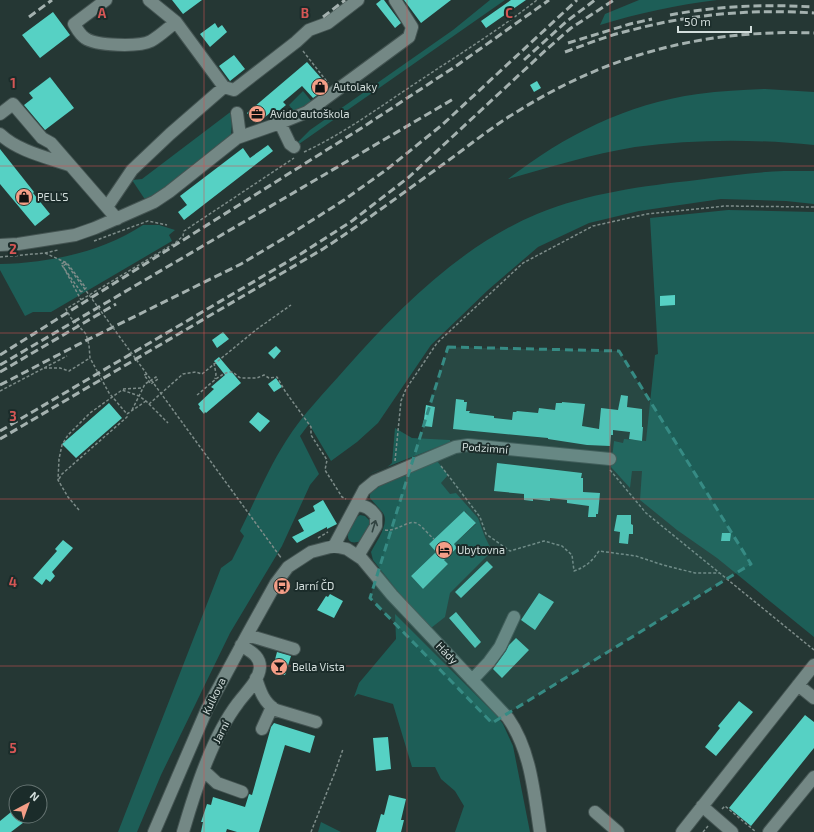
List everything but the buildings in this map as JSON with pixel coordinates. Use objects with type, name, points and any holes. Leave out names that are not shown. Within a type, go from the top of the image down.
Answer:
[{"type":"street","points":[[106,0],[74,24],[85,39],[96,43],[138,45],[151,41],[176,22]]},
{"type":"street","points":[[149,0],[176,22],[224,87],[234,90],[296,42],[308,30],[328,23],[358,0]]},
{"type":"street","points":[[0,245],[18,244],[76,235],[117,219],[154,202],[169,192],[240,136],[280,123],[307,112],[409,37],[412,27],[395,0]]},
{"type":"street","points":[[107,207],[132,170],[170,134],[224,87]]},
{"type":"street","points":[[0,114],[13,104],[42,138],[51,143],[117,219]]},
{"type":"street","points":[[237,113],[240,136]]},
{"type":"street","points":[[280,123],[290,144],[297,153]]},
{"type":"street","points":[[0,134],[7,141],[35,154],[70,165]]},
{"type":"street","name":"Podzimní","points":[[334,546],[369,485],[395,472],[462,445],[605,459]]},
{"type":"street","points":[[356,506],[364,506],[370,509],[376,516],[376,526],[358,556]]},
{"type":"street","points":[[285,563],[311,552],[334,546]]},
{"type":"street","name":"Hády","points":[[334,546],[347,549],[362,559],[392,595],[508,718],[521,740],[529,767],[540,832]]},
{"type":"street","name":"Kulkova","points":[[154,832],[198,729],[223,677],[276,583],[285,563]]},
{"type":"street","points":[[472,680],[489,662],[500,647],[514,617]]},
{"type":"street","points":[[247,635],[294,649]]},
{"type":"street","points":[[241,645],[254,654],[259,661],[260,670],[256,678],[264,700],[276,710],[316,722]]},
{"type":"street","points":[[682,832],[814,665]]},
{"type":"street","name":"Jarní","points":[[183,832],[218,736],[232,711],[256,678]]},
{"type":"street","points":[[798,685],[814,698]]},
{"type":"street","points":[[262,729],[272,707]]},
{"type":"street","points":[[204,771],[217,783],[242,792]]},
{"type":"street","points":[[769,832],[814,777]]},
{"type":"street","points":[[702,806],[732,832]]},
{"type":"street","points":[[595,812],[618,832]]},
{"type":"path","points":[[127,414],[112,396],[90,358],[86,334],[71,318],[66,309],[181,238],[184,231],[297,153],[315,148],[468,50],[537,0]]},
{"type":"path","points":[[303,51],[334,92]]},
{"type":"path","points":[[395,472],[401,401],[406,389],[437,343],[523,263],[593,226],[647,214],[725,206],[814,207]]},
{"type":"path","points":[[93,241],[148,221],[166,225]]},
{"type":"path","points":[[0,257],[45,253],[58,250]]},
{"type":"path","points":[[45,253],[67,264],[86,288],[81,292],[61,264],[65,262],[146,374],[285,563]]},
{"type":"path","points":[[67,264],[63,266],[81,300]]},
{"type":"path","points":[[149,404],[183,374],[196,372],[202,374],[257,329],[291,305]]},
{"type":"path","points":[[0,391],[67,356]]},
{"type":"path","points":[[43,368],[60,368],[69,371],[90,358]]},
{"type":"path","points":[[214,363],[216,374],[214,381]]},
{"type":"path","points":[[197,395],[226,373],[231,372],[241,378],[257,378],[264,375],[269,378],[277,377],[310,426],[311,435],[327,460],[325,470],[342,496]]},
{"type":"path","points":[[131,411],[143,388],[148,383],[152,380],[156,377],[158,379],[151,384],[148,380],[144,375],[146,374]]},
{"type":"path","points":[[79,510],[68,497],[58,480],[59,459],[64,440],[90,413],[112,396],[122,390],[143,388]]},
{"type":"path","points":[[122,390],[139,396],[146,401],[168,424]]},
{"type":"path","points":[[58,480],[62,474],[128,417],[127,414],[146,401]]},
{"type":"path","points":[[434,456],[480,517],[486,534],[510,551],[544,541],[562,546],[572,555],[574,571],[591,562],[599,551],[636,556],[695,573],[720,572]]},
{"type":"path","points":[[605,459],[646,513],[814,650]]},
{"type":"path","points":[[382,530],[393,531],[412,522],[417,523],[434,540]]},
{"type":"path","points":[[312,541],[331,531]]},
{"type":"path","points":[[311,832],[343,749]]},
{"type":"highlighted area","points":[[448,347],[619,351],[751,564],[492,723],[370,598]]},
{"type":"shaded area","points":[[490,0],[505,0],[299,144],[298,142],[310,130],[453,30]]},
{"type":"shaded area","points":[[639,0],[717,0],[658,10],[600,25],[605,14]]},
{"type":"shaded area","points":[[765,89],[814,92],[814,145],[747,141],[702,141],[657,144],[603,153],[508,179],[574,135],[621,114],[646,105],[698,94]]},
{"type":"shaded area","points":[[303,91],[312,102],[294,112],[289,105]]},
{"type":"shaded area","points":[[233,110],[231,135],[169,187],[147,200],[144,198],[132,180],[142,179]]},
{"type":"shaded area","points":[[814,171],[814,204],[786,201],[721,199],[639,211],[589,223],[538,247],[488,290],[431,345],[378,423],[357,442],[331,461],[309,424],[300,436],[319,474],[310,485],[282,546],[230,633],[161,775],[137,832],[118,832],[221,568],[232,560],[244,536],[240,531],[279,452],[307,412],[367,345],[410,301],[433,280],[483,243],[509,227],[556,207],[616,191],[762,172]]},
{"type":"shaded area","points":[[728,210],[814,212],[814,637],[717,558],[677,530],[640,500],[642,471],[632,471],[630,488],[611,467],[614,441],[623,443],[624,439],[646,441],[655,355],[658,354],[650,218]]},
{"type":"shaded area","points":[[143,225],[159,225],[175,230],[169,235],[172,241],[51,312],[33,312],[25,316],[0,270],[0,264],[56,258],[93,249]]},
{"type":"shaded area","points":[[395,428],[412,438],[450,440],[450,442],[386,467],[392,463]]},
{"type":"shaded area","points":[[437,461],[448,475],[441,483],[450,494],[456,493],[478,518],[492,551],[450,593],[445,617],[431,628],[407,603],[373,560],[371,552],[382,533],[385,522],[383,513],[370,498],[371,493],[376,487]],"holes":[[[465,511],[476,524],[454,544],[457,548],[444,560],[448,564],[423,589],[411,576],[436,552],[429,544]]]},
{"type":"shaded area","points":[[360,515],[365,516],[369,520],[369,526],[361,541],[350,541],[348,538],[348,533],[352,523]]},
{"type":"shaded area","points":[[395,614],[497,716],[503,724],[513,746],[530,832],[455,832],[464,806],[455,791],[441,779],[435,767],[412,767],[393,704],[358,694],[354,697],[359,683],[396,639]]},
{"type":"shaded area","points":[[321,822],[341,832],[318,832]]},
{"type":"railway","points":[[29,17],[52,0]]},
{"type":"railway","points":[[323,17],[345,0]]},
{"type":"railway","points":[[0,355],[360,129],[456,66],[549,0]]},
{"type":"railway","points":[[0,385],[241,264],[344,200],[386,170],[442,125],[577,0]]},
{"type":"railway","points":[[524,60],[567,21],[595,0]]},
{"type":"railway","points":[[0,431],[299,255],[352,221],[409,177],[571,28],[614,0]]},
{"type":"railway","points":[[670,15],[741,6],[813,7]]},
{"type":"railway","points":[[565,52],[615,34],[677,20],[745,12],[814,13]]},
{"type":"railway","points":[[568,43],[630,24],[652,19]]},
{"type":"railway","points":[[0,439],[323,249],[355,228],[498,124],[550,92],[586,75],[658,49],[696,41],[734,36],[774,33],[814,33]]},
{"type":"railway","points":[[0,365],[455,98]]},
{"type":"railway","points":[[0,372],[116,304]]},
{"type":"place","name":"Autolaky","points":[[320,87]]},
{"type":"place","name":"Avido autoškola","points":[[257,114]]},
{"type":"place","name":"PELL'S","points":[[24,197]]},
{"type":"place","name":"Ubytovna","points":[[444,550]]},
{"type":"place","name":"Jarní ČD","points":[[282,586]]},
{"type":"place","name":"Bella Vista","points":[[279,667]]}]
